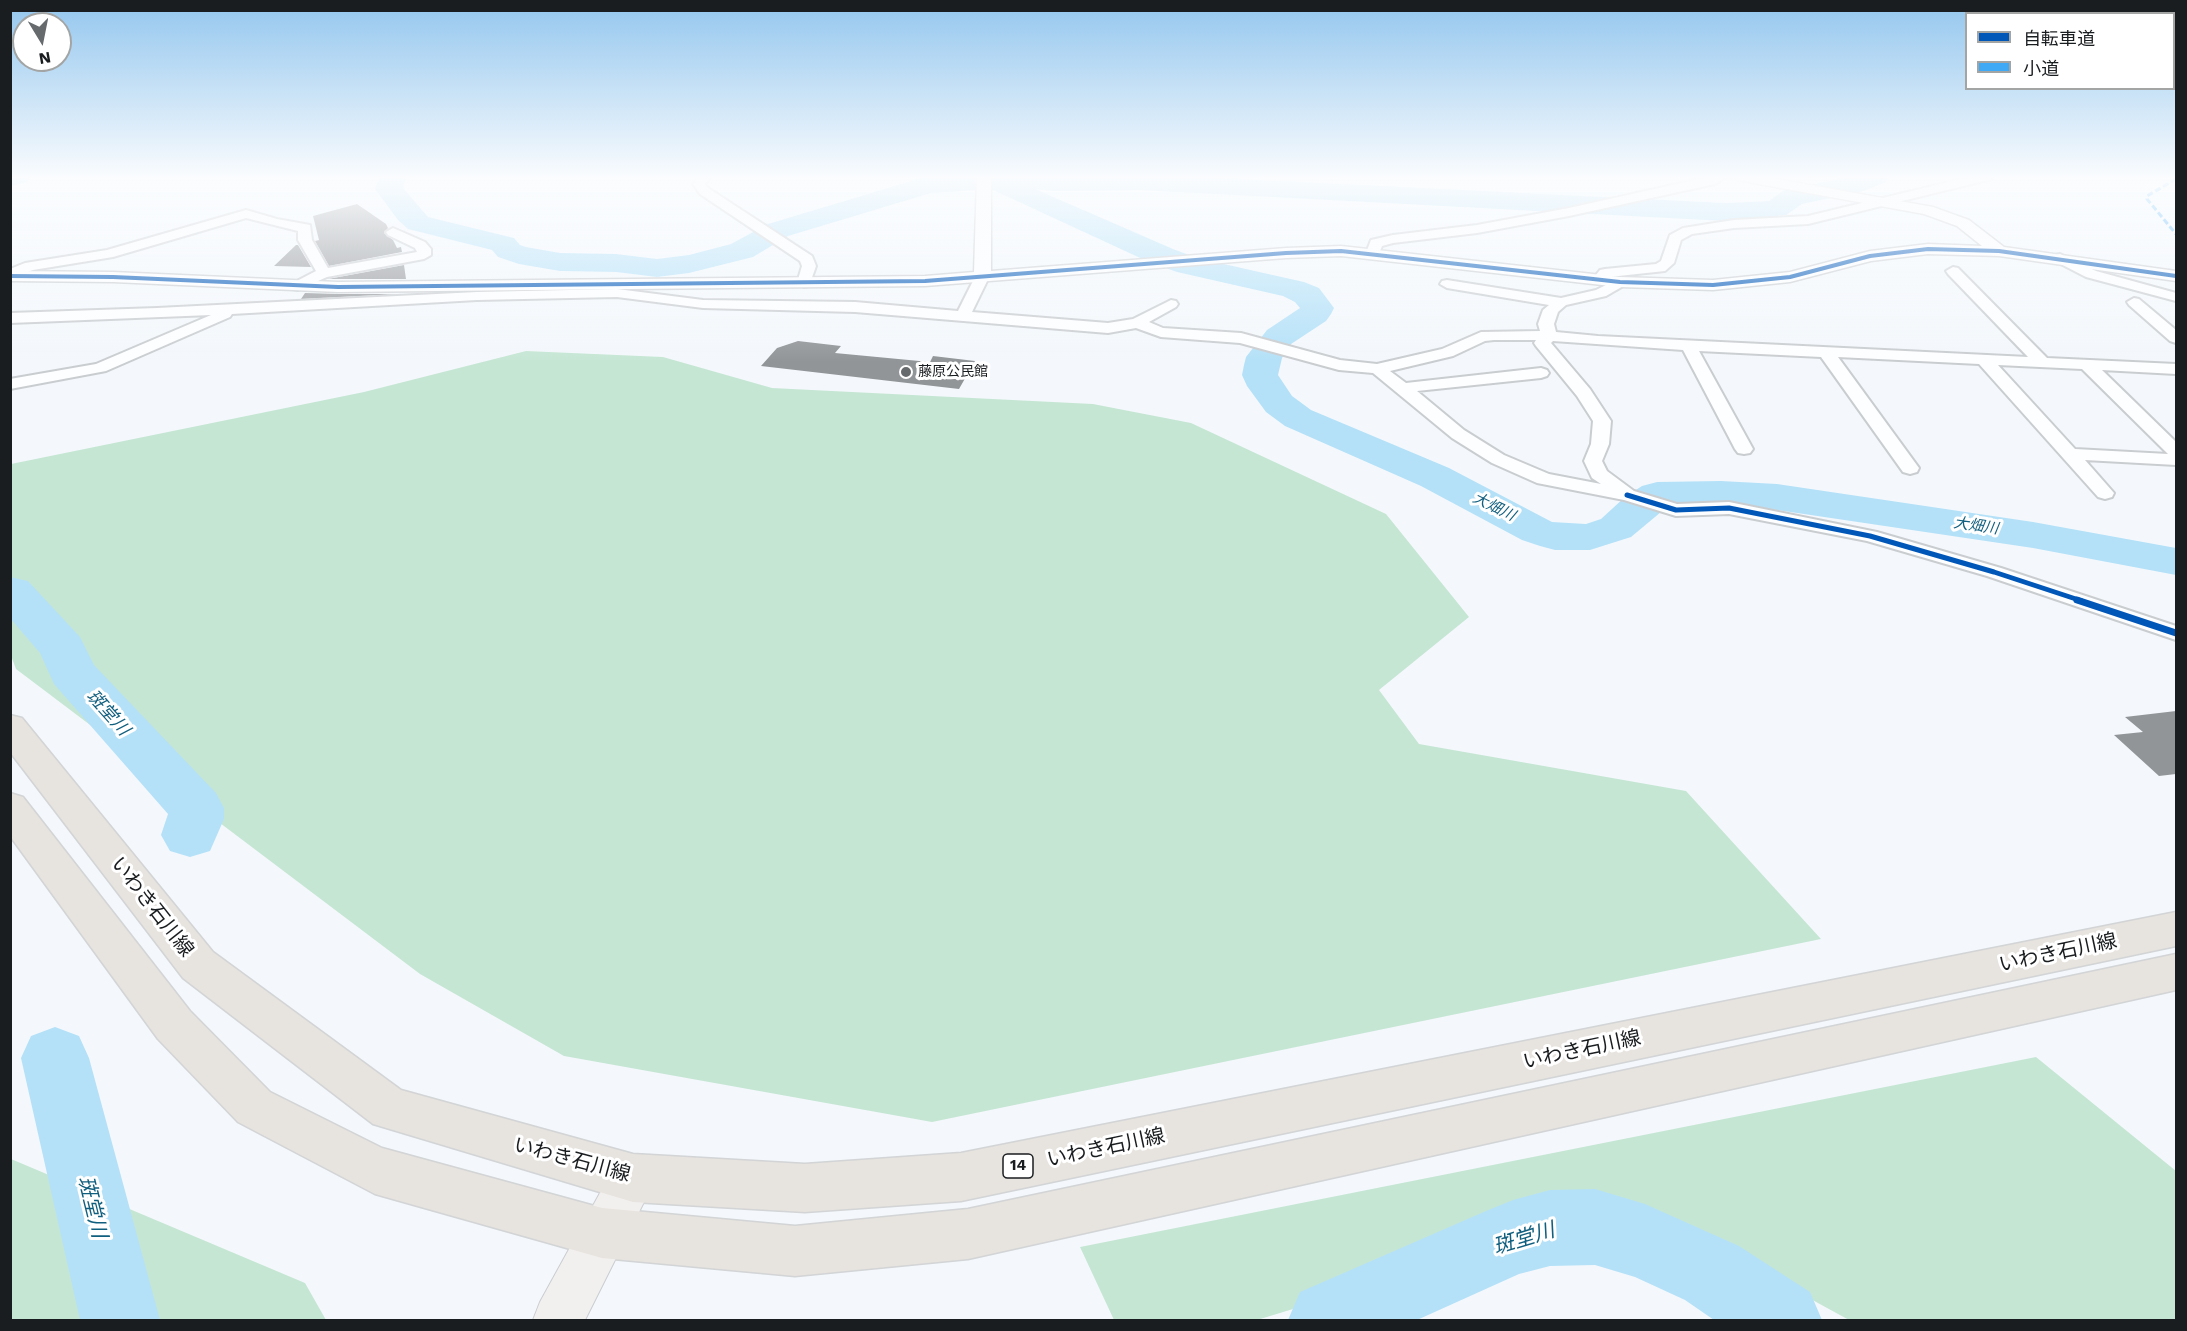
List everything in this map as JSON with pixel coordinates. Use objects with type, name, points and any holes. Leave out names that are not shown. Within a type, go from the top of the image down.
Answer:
[{"type":"main road","name":"いわき石川線","points":[[10,727],[198,965],[389,1108],[633,1178],[805,1188],[961,1178],[2176,929]]},
{"type":"main road","points":[[10,807],[174,1025],[254,1107],[375,1170],[602,1233],[795,1251],[968,1234],[2176,972]]},
{"type":"main road","points":[[558,1320],[633,1178]]},
{"type":"street","points":[[10,275],[30,266],[108,254],[163,238]]},
{"type":"street","points":[[305,238],[324,273]]},
{"type":"street","points":[[298,286],[324,273],[424,255],[424,249],[420,244],[407,238]]},
{"type":"street","points":[[778,238],[807,259],[809,283],[806,306]]},
{"type":"street","points":[[963,316],[982,277],[983,238]]},
{"type":"street","points":[[1373,253],[1376,243],[1400,238]]},
{"type":"street","points":[[1599,279],[1605,273],[1660,268],[1667,263],[1675,238]]},
{"type":"street","points":[[1982,238],[1999,251]]},
{"type":"street","points":[[10,275],[298,286],[809,283],[982,277],[1312,251],[1373,253],[1620,282],[1713,285],[1790,277],[1870,256],[1928,249],[1999,251],[2176,276]]},
{"type":"street","points":[[2060,258],[2091,274],[2176,297]]},
{"type":"street","points":[[1953,271],[2043,363]]},
{"type":"street","points":[[1447,284],[1561,302],[1601,293],[1620,282]]},
{"type":"street","points":[[10,318],[237,309],[466,296],[617,292],[703,304],[855,307],[1108,328],[1137,323],[1171,304]]},
{"type":"street","points":[[1549,336],[1546,324],[1548,317],[1551,310],[1561,302]]},
{"type":"street","points":[[2134,302],[2176,338]]},
{"type":"street","points":[[10,384],[100,368],[237,309]]},
{"type":"street","points":[[1137,323],[1161,332],[1231,337],[1339,365],[1377,369],[1447,353],[1481,337],[1494,335],[2176,369]]},
{"type":"street","points":[[1549,336],[1542,343],[1584,393],[1602,421],[1600,444],[1593,461],[1599,474],[1630,496]]},
{"type":"street","points":[[1689,345],[1744,449]]},
{"type":"street","points":[[1826,352],[1910,468]]},
{"type":"street","points":[[1984,360],[2105,493]]},
{"type":"street","points":[[2087,365],[2176,452]]},
{"type":"street","points":[[1377,369],[1475,446],[1524,471],[1544,478],[1630,496],[1676,510],[1729,508],[1869,536],[1994,572],[2176,633]]},
{"type":"street","points":[[1403,388],[1540,373]]},
{"type":"street","points":[[2070,454],[2176,460]]},
{"type":"green space","points":[[526,351],[663,357],[772,388],[1093,404],[1191,423],[1386,514],[1469,617],[1379,690],[1419,744],[1686,791],[1821,939],[932,1122],[564,1056],[420,974],[16,669],[10,653],[11,464],[364,392]]},
{"type":"green space","points":[[2036,1057],[2176,1171],[2176,1320],[1849,1320],[1637,1204],[1257,1320],[1114,1320],[1080,1247]]},
{"type":"green space","points":[[11,1159],[305,1283],[326,1320],[11,1320]]},
{"type":"building","points":[[319,238],[391,238],[397,248],[401,247],[402,252],[329,266],[315,241]]},
{"type":"building","points":[[296,245],[311,267],[274,266]]},
{"type":"building","points":[[404,265],[406,279],[328,279]]},
{"type":"building","points":[[305,293],[338,294],[400,294],[301,299]]},
{"type":"building","points":[[798,341],[841,346],[835,353],[930,362],[933,356],[975,361],[959,389],[761,366],[777,348]]},
{"type":"building","points":[[2176,711],[2176,774],[2159,776],[2114,735],[2143,732],[2125,717]]},
{"type":"waterway","points":[[479,238],[503,244],[509,251],[519,255],[560,262],[616,263],[657,268],[689,264],[742,251],[762,238]]},
{"type":"waterway","name":"大畑川","points":[[1122,238],[1188,265],[1293,289],[1307,295],[1317,308],[1314,314],[1279,337],[1264,357],[1260,375],[1265,386],[1279,404],[1298,418],[1435,477],[1537,531],[1555,537],[1590,537],[1616,528],[1640,506],[1657,495],[1721,493],[1777,497],[2033,535],[2176,562]]},
{"type":"waterway","name":"斑堂川","points":[[12,591],[63,648],[72,672],[196,808],[196,819],[190,835]]},
{"type":"waterway","name":"斑堂川","points":[[55,1058],[120,1320]]},
{"type":"waterway","name":"斑堂川","points":[[1328,1320],[1513,1238],[1550,1228],[1595,1227],[1645,1242],[1712,1273],[1782,1320]]},
{"type":"cycle path","points":[[10,276],[113,277],[338,287],[925,281],[1286,253],[1341,251],[1620,282],[1713,285],[1790,277],[1870,256],[1928,249],[1999,251],[2176,276]]},
{"type":"cycle path","points":[[1627,495],[1676,510],[1729,508],[1870,536],[1994,572],[2176,633]]},
{"type":"place","name":"藤原公民館","points":[[906,372]]}]
